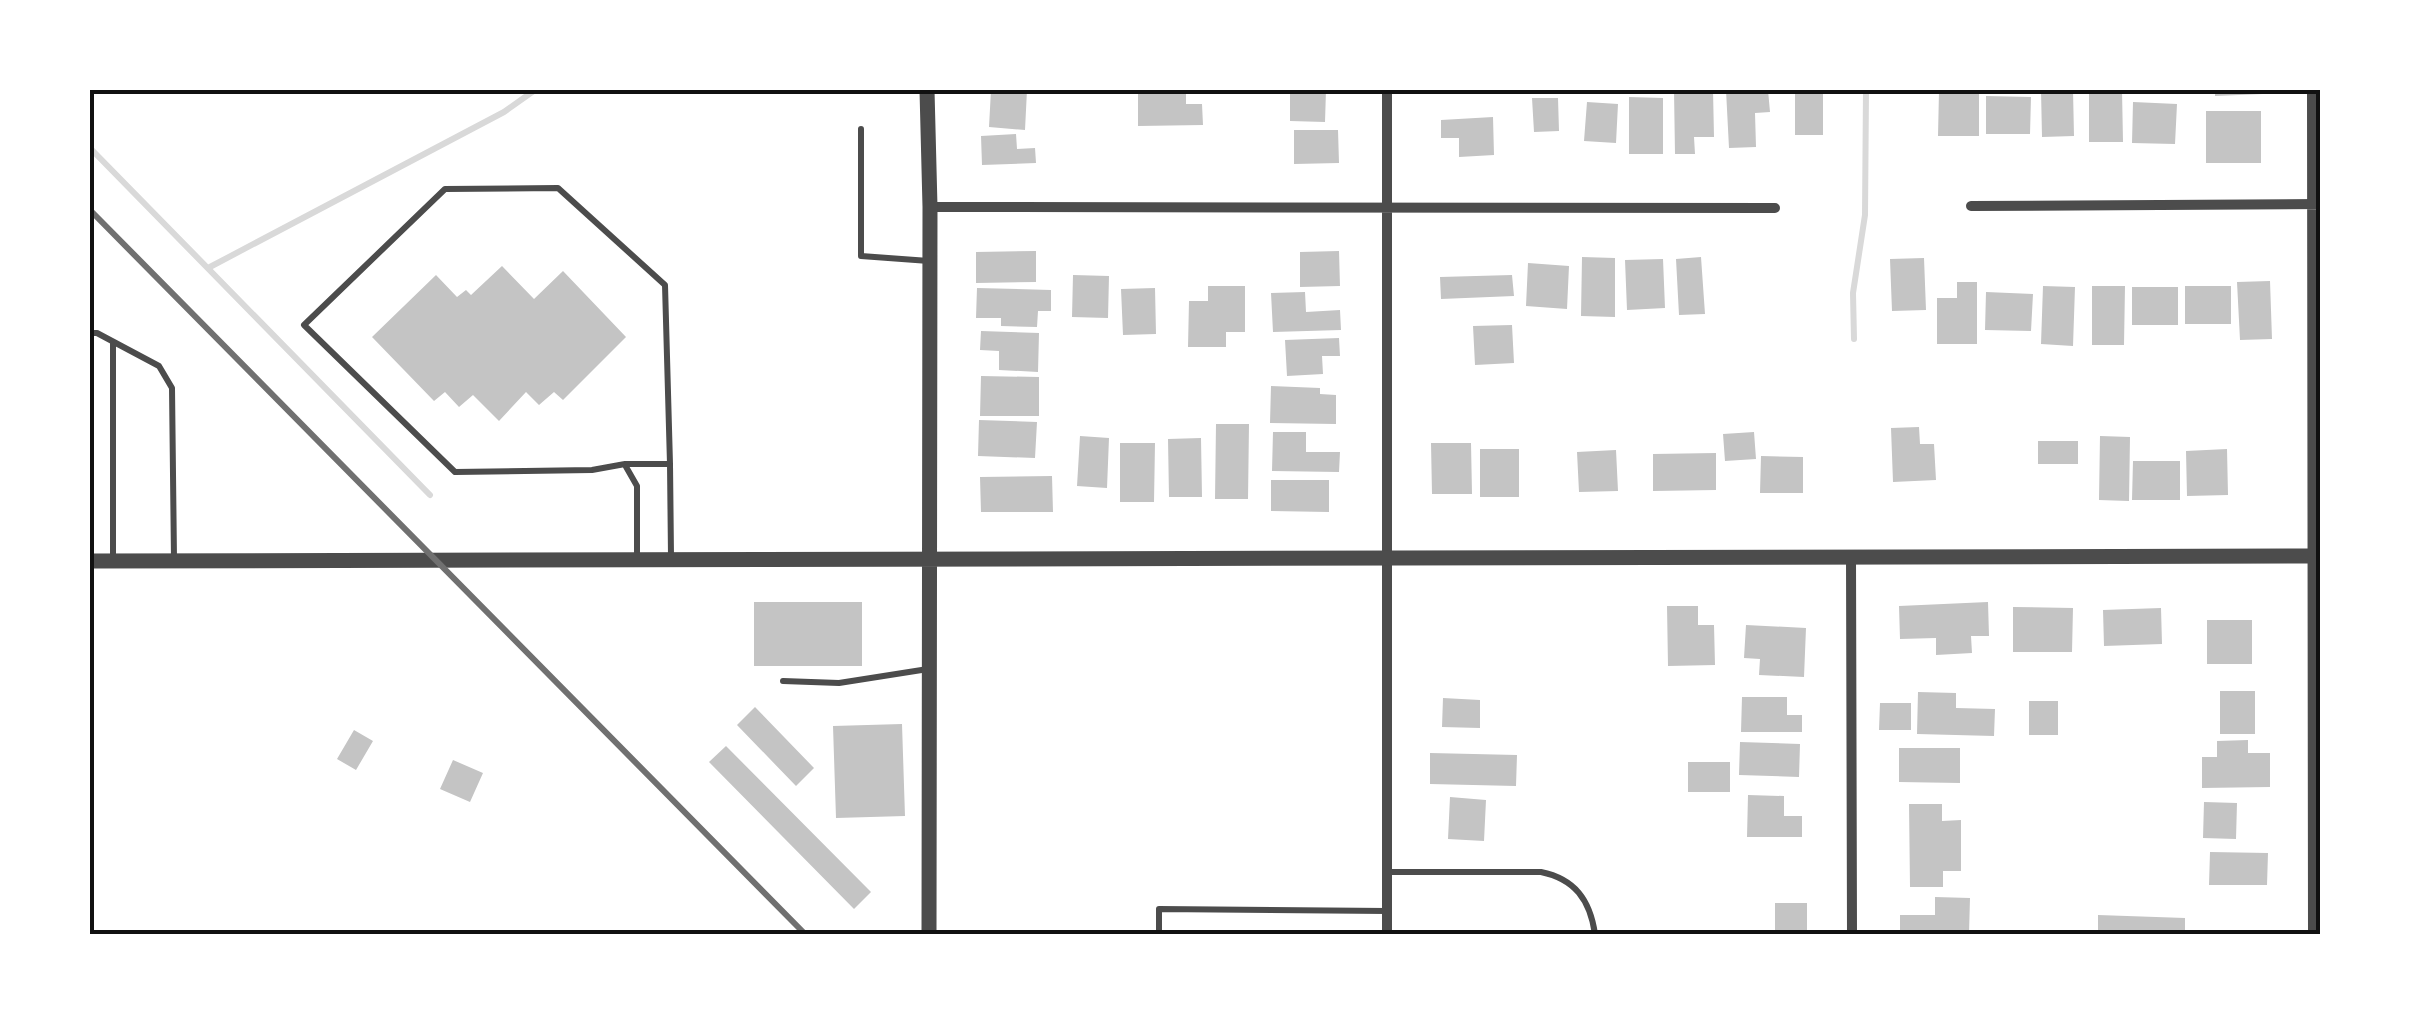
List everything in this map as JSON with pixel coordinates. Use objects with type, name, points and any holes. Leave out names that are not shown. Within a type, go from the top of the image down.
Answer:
[{"type":"street","points":[[927,90],[930,934]]},
{"type":"street","points":[[1386,90],[1387,934]]},
{"type":"street","points":[[2312,90],[2316,204],[2313,934]]},
{"type":"street","points":[[1971,206],[2316,204]]},
{"type":"street","points":[[930,206],[1775,208]]},
{"type":"street","points":[[90,561],[2316,556]]},
{"type":"street","points":[[1851,557],[1852,934]]},
{"type":"lane","points":[[861,129],[862,256],[930,260]]},
{"type":"lane","points":[[670,464],[625,464],[592,470],[454,472],[304,325],[445,189],[558,188],[666,285],[670,464],[670,558]]},
{"type":"lane","points":[[90,333],[159,366],[172,388],[174,560]]},
{"type":"lane","points":[[113,342],[113,561]]},
{"type":"lane","points":[[625,464],[637,486],[637,558]]},
{"type":"lane","points":[[783,681],[840,683],[930,669]]},
{"type":"lane","points":[[1387,872],[1541,872],[1562,876],[1580,892],[1592,915],[1595,934]]},
{"type":"lane","points":[[1159,934],[1159,908],[1387,911]]},
{"type":"building","points":[[991,90],[1027,90],[1025,130],[989,127]]},
{"type":"building","points":[[1138,90],[1186,90],[1186,104],[1202,104],[1203,125],[1138,126]]},
{"type":"building","points":[[1290,90],[1326,90],[1325,122],[1290,121]]},
{"type":"building","points":[[1674,90],[1713,90],[1714,137],[1694,137],[1695,154],[1675,154]]},
{"type":"building","points":[[1726,90],[1768,90],[1770,112],[1755,113],[1756,147],[1729,148]]},
{"type":"building","points":[[1795,90],[1823,90],[1823,135],[1795,135]]},
{"type":"building","points":[[2041,90],[2073,90],[2074,136],[2042,137]]},
{"type":"building","points":[[2089,90],[2122,90],[2123,142],[2089,142]]},
{"type":"building","points":[[2215,90],[2263,90],[2263,94],[2215,96]]},
{"type":"building","points":[[1939,91],[1979,91],[1979,136],[1938,136]]},
{"type":"building","points":[[1986,96],[2031,97],[2030,134],[1986,134]]},
{"type":"building","points":[[1629,97],[1663,98],[1663,154],[1629,154]]},
{"type":"building","points":[[1532,98],[1558,98],[1559,131],[1534,132]]},
{"type":"building","points":[[1587,102],[1618,104],[1616,143],[1584,141]]},
{"type":"building","points":[[2133,102],[2177,104],[2175,144],[2132,143]]},
{"type":"building","points":[[2206,111],[2261,111],[2261,163],[2206,163]]},
{"type":"building","points":[[1493,117],[1494,155],[1459,157],[1459,138],[1441,138],[1441,120]]},
{"type":"building","points":[[1294,130],[1338,130],[1339,163],[1294,164]]},
{"type":"building","points":[[1016,134],[1017,149],[1035,148],[1036,163],[982,165],[981,136]]},
{"type":"building","points":[[1036,251],[1036,282],[976,283],[976,252]]},
{"type":"building","points":[[1339,251],[1340,286],[1300,287],[1300,252]]},
{"type":"building","points":[[1582,257],[1615,258],[1615,317],[1581,316]]},
{"type":"building","points":[[1701,257],[1705,314],[1679,315],[1676,259]]},
{"type":"building","points":[[1924,258],[1926,310],[1892,311],[1890,259]]},
{"type":"building","points":[[1663,259],[1665,308],[1627,310],[1625,260]]},
{"type":"building","points":[[1528,263],[1569,266],[1567,309],[1526,306]]},
{"type":"building","points":[[502,266],[534,299],[563,271],[626,337],[563,400],[554,392],[539,405],[526,392],[499,421],[473,395],[459,407],[445,392],[434,401],[372,337],[436,275],[457,297],[466,290],[471,295]]},
{"type":"building","points":[[1073,275],[1109,276],[1108,318],[1072,317]]},
{"type":"building","points":[[1512,275],[1514,296],[1441,299],[1440,277]]},
{"type":"building","points":[[2270,281],[2272,339],[2240,340],[2237,282]]},
{"type":"building","points":[[1957,282],[1977,282],[1977,344],[1937,344],[1937,298],[1957,298]]},
{"type":"building","points":[[1208,286],[1245,286],[1245,332],[1226,332],[1226,347],[1188,347],[1189,301],[1208,301]]},
{"type":"building","points":[[2043,286],[2075,287],[2073,346],[2041,344]]},
{"type":"building","points":[[2092,286],[2125,286],[2124,345],[2092,345]]},
{"type":"building","points":[[2185,286],[2231,286],[2231,324],[2185,324]]},
{"type":"building","points":[[2132,287],[2178,287],[2178,325],[2132,325]]},
{"type":"building","points":[[977,288],[1051,290],[1051,311],[1038,311],[1037,327],[1001,326],[1001,318],[976,318]]},
{"type":"building","points":[[1155,288],[1156,334],[1123,335],[1121,289]]},
{"type":"building","points":[[1305,292],[1306,312],[1340,310],[1341,330],[1273,332],[1271,293]]},
{"type":"building","points":[[1986,292],[2033,294],[2031,331],[1985,330]]},
{"type":"building","points":[[1512,325],[1514,363],[1475,365],[1473,326]]},
{"type":"building","points":[[981,331],[1039,333],[1038,372],[999,370],[999,351],[980,350]]},
{"type":"building","points":[[1339,338],[1340,356],[1322,356],[1323,374],[1287,376],[1285,340]]},
{"type":"building","points":[[981,376],[1039,377],[1039,416],[980,416]]},
{"type":"building","points":[[1271,386],[1320,388],[1320,394],[1336,395],[1336,424],[1270,423]]},
{"type":"building","points":[[979,420],[1037,422],[1035,458],[978,456]]},
{"type":"building","points":[[1216,424],[1249,424],[1248,499],[1215,499]]},
{"type":"building","points":[[1919,427],[1920,444],[1934,444],[1936,480],[1893,482],[1891,428]]},
{"type":"building","points":[[1273,432],[1306,432],[1306,452],[1340,452],[1339,472],[1272,471]]},
{"type":"building","points":[[1754,432],[1756,459],[1725,461],[1723,434]]},
{"type":"building","points":[[1080,436],[1109,438],[1107,488],[1077,486]]},
{"type":"building","points":[[2100,436],[2130,437],[2129,501],[2099,500]]},
{"type":"building","points":[[1201,438],[1202,497],[1169,497],[1168,439]]},
{"type":"building","points":[[2038,441],[2078,441],[2078,464],[2038,464]]},
{"type":"building","points":[[1120,443],[1155,443],[1154,502],[1120,502]]},
{"type":"building","points":[[1431,443],[1471,443],[1472,494],[1432,494]]},
{"type":"building","points":[[1480,449],[1519,449],[1519,497],[1480,497]]},
{"type":"building","points":[[2227,449],[2228,495],[2187,496],[2186,451]]},
{"type":"building","points":[[1616,450],[1618,491],[1579,492],[1577,452]]},
{"type":"building","points":[[1716,453],[1716,490],[1653,491],[1653,454]]},
{"type":"building","points":[[1761,456],[1803,457],[1803,493],[1760,493]]},
{"type":"building","points":[[2133,461],[2180,461],[2180,500],[2132,500]]},
{"type":"building","points":[[1052,476],[1053,512],[981,512],[980,477]]},
{"type":"building","points":[[1271,480],[1329,480],[1329,512],[1271,511]]},
{"type":"building","points":[[754,602],[862,602],[862,666],[754,666]]},
{"type":"building","points":[[1988,602],[1989,636],[1971,636],[1972,653],[1936,655],[1936,638],[1900,639],[1899,606]]},
{"type":"building","points":[[1667,606],[1698,606],[1698,625],[1714,625],[1715,665],[1668,666]]},
{"type":"building","points":[[2013,607],[2073,608],[2072,652],[2013,652]]},
{"type":"building","points":[[2161,608],[2162,644],[2104,646],[2103,610]]},
{"type":"building","points":[[2207,620],[2252,620],[2252,664],[2207,664]]},
{"type":"building","points":[[1746,625],[1806,628],[1804,677],[1759,675],[1760,659],[1744,658]]},
{"type":"building","points":[[2220,691],[2255,691],[2255,734],[2220,734]]},
{"type":"building","points":[[1918,692],[1956,693],[1956,708],[1995,709],[1994,736],[1917,734]]},
{"type":"building","points":[[1742,697],[1787,697],[1787,715],[1802,715],[1802,732],[1741,732]]},
{"type":"building","points":[[1443,698],[1480,700],[1480,728],[1442,727]]},
{"type":"building","points":[[2029,701],[2058,701],[2058,735],[2029,735]]},
{"type":"building","points":[[1880,703],[1911,703],[1911,730],[1879,730]]},
{"type":"building","points":[[755,707],[814,768],[796,786],[737,725]]},
{"type":"building","points":[[902,724],[905,816],[836,818],[833,726]]},
{"type":"building","points":[[354,730],[373,741],[356,770],[337,759]]},
{"type":"building","points":[[2248,740],[2248,753],[2270,753],[2270,787],[2202,788],[2202,757],[2217,757],[2217,741]]},
{"type":"building","points":[[1740,742],[1800,744],[1799,777],[1739,775]]},
{"type":"building","points":[[726,746],[871,892],[854,909],[709,762]]},
{"type":"building","points":[[1899,748],[1960,748],[1960,783],[1899,782]]},
{"type":"building","points":[[1430,753],[1517,755],[1516,786],[1430,784]]},
{"type":"building","points":[[453,760],[483,773],[470,802],[440,789]]},
{"type":"building","points":[[1688,762],[1730,762],[1730,792],[1688,792]]},
{"type":"building","points":[[1748,795],[1784,796],[1784,816],[1802,816],[1802,837],[1747,837]]},
{"type":"building","points":[[1450,797],[1486,800],[1484,841],[1448,839]]},
{"type":"building","points":[[2204,802],[2237,803],[2236,839],[2203,838]]},
{"type":"building","points":[[1909,804],[1942,804],[1942,821],[1961,820],[1961,871],[1943,871],[1943,887],[1910,887]]},
{"type":"building","points":[[2210,852],[2268,853],[2267,885],[2209,885]]},
{"type":"building","points":[[1935,897],[1970,898],[1969,934],[1900,934],[1900,915],[1935,915]]},
{"type":"building","points":[[1775,903],[1807,903],[1807,934],[1775,934]]},
{"type":"building","points":[[2098,915],[2185,918],[2185,934],[2098,934]]},
{"type":"waterway","points":[[208,268],[504,112],[535,90]]},
{"type":"waterway","points":[[1854,339],[1853,293],[1865,215],[1866,90]]},
{"type":"waterway","points":[[90,148],[430,495]]},
{"type":"railway","points":[[90,210],[805,934]]}]
